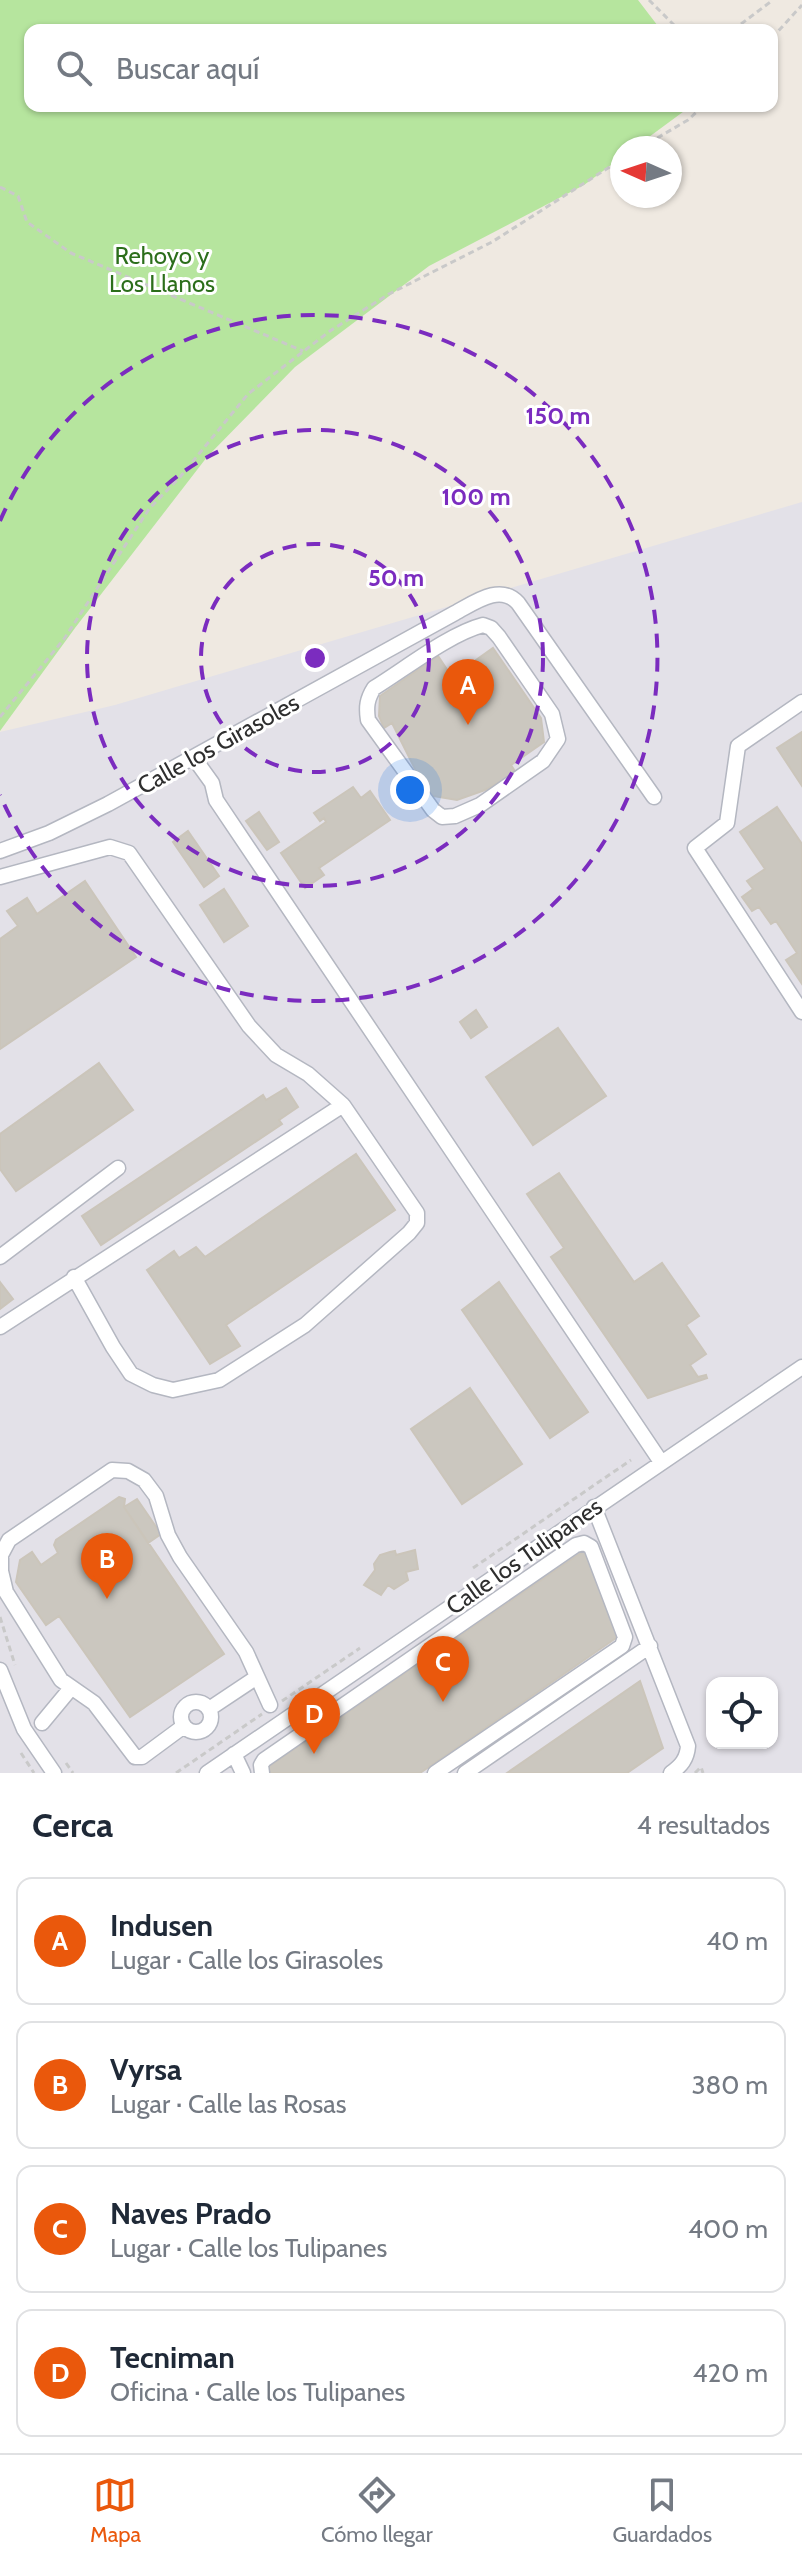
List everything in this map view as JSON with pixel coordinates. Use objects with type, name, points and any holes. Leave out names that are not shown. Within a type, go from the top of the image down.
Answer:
[{"type":"street","name":"Calle los Girasoles","points":[[0,851],[49,833],[194,758],[455,613],[498,593],[512,597],[518,603],[654,797]]},
{"type":"street","points":[[471,624],[491,628],[499,637],[552,714],[558,739],[543,761],[480,805],[455,816],[442,817],[433,810],[368,720],[366,709],[368,697],[374,688],[471,624]]},
{"type":"street","points":[[802,702],[738,746],[727,823],[695,848],[802,1012]]},
{"type":"street","points":[[194,758],[212,783],[216,800],[661,1462]]},
{"type":"street","points":[[0,877],[110,847],[129,853],[249,1026],[276,1055],[308,1074],[343,1105],[417,1213],[417,1223],[409,1233],[305,1325],[219,1380],[173,1390],[153,1385],[131,1374],[74,1277]]},
{"type":"street","points":[[0,1327],[343,1105]]},
{"type":"street","points":[[2,1250],[118,1168]]},
{"type":"street","name":"Calle los Tulipanes","points":[[207,1773],[802,1367]]},
{"type":"street","points":[[184,1726],[142,1757],[135,1757],[94,1703],[61,1680],[6,1592],[1,1555],[9,1540],[112,1470],[128,1471],[144,1480],[156,1496],[168,1535],[180,1557],[246,1652],[270,1705]]},
{"type":"street","points":[[594,1507],[688,1746],[684,1761],[671,1773]]},
{"type":"street","points":[[262,1773],[264,1760],[576,1545],[584,1543],[591,1547],[625,1637],[622,1646],[435,1773]]},
{"type":"street","points":[[465,1773],[650,1646]]},
{"type":"street","points":[[607,1656],[619,1667]]},
{"type":"street","points":[[0,1670],[24,1729],[54,1773]]},
{"type":"street","points":[[209,1709],[257,1677]]},
{"type":"street","points":[[42,1723],[71,1688]]},
{"type":"street","points":[[197,1701],[209,1709],[211,1722],[205,1730],[196,1732],[184,1726],[181,1712],[188,1704],[197,1701]]},
{"type":"street","points":[[234,1754],[243,1773]]},
{"type":"path","points":[[649,0],[673,24]]},
{"type":"path","points":[[741,24],[773,0]]},
{"type":"path","points":[[778,31],[802,5]]},
{"type":"path","points":[[661,136],[697,112]]},
{"type":"path","points":[[0,717],[64,639],[149,509],[180,477],[248,394],[303,351],[389,294],[492,242],[610,167]]},
{"type":"path","points":[[0,187],[18,196],[27,222],[71,253],[303,351]]},
{"type":"path","points":[[473,1568],[631,1460]]},
{"type":"path","points":[[176,1773],[360,1648]]},
{"type":"path","points":[[695,1773],[701,1767],[703,1773]]},
{"type":"shaded area","points":[[802,502],[802,1773],[0,1773],[0,732],[115,705]]},
{"type":"green space","name":"Rehoyo y Los Llanos","points":[[0,0],[638,0],[656,24],[24,24],[24,112],[683,112],[650,136],[610,136],[610,166],[584,185],[429,266],[295,367],[207,457],[0,731]]},
{"type":"building","points":[[493,648],[541,718],[544,742],[511,765],[516,773],[485,790],[457,800],[428,795],[392,723],[384,728],[379,716],[380,696],[438,656],[452,677]]},
{"type":"building","points":[[802,732],[802,786],[777,748]]},
{"type":"building","points":[[353,787],[361,798],[370,791],[390,820],[319,868],[324,875],[305,888],[281,853],[326,822],[324,818],[320,821],[314,813]]},
{"type":"building","points":[[777,807],[802,844],[802,984],[786,960],[797,953],[776,921],[771,924],[759,907],[752,911],[742,897],[753,889],[747,881],[765,869],[740,832]]},
{"type":"building","points":[[259,812],[279,842],[267,850],[246,821]]},
{"type":"building","points":[[188,831],[219,876],[204,887],[173,842]]},
{"type":"building","points":[[85,881],[136,957],[0,1049],[0,939],[18,926],[7,911],[27,898],[37,914]]},
{"type":"building","points":[[224,889],[248,926],[224,942],[200,905]]},
{"type":"building","points":[[476,1010],[487,1027],[471,1038],[460,1022]]},
{"type":"building","points":[[558,1028],[606,1096],[533,1145],[486,1077]]},
{"type":"building","points":[[99,1063],[133,1110],[16,1191],[0,1169],[0,1134]]},
{"type":"building","points":[[286,1088],[298,1107],[279,1120],[282,1124],[101,1245],[82,1216],[263,1095],[266,1100]]},
{"type":"building","points":[[356,1154],[395,1210],[226,1325],[240,1346],[210,1364],[147,1270],[174,1251],[179,1258],[196,1247],[205,1257]]},
{"type":"building","points":[[559,1173],[634,1282],[662,1263],[699,1316],[686,1325],[706,1354],[690,1365],[698,1377],[706,1375],[707,1378],[648,1398],[551,1257],[564,1248],[527,1194]]},
{"type":"building","points":[[0,1282],[13,1299],[0,1309]]},
{"type":"building","points":[[499,1282],[588,1412],[550,1438],[462,1310]]},
{"type":"building","points":[[470,1388],[522,1464],[462,1504],[411,1429]]},
{"type":"building","points":[[119,1497],[125,1499],[124,1507],[224,1654],[130,1717],[59,1616],[46,1625],[16,1582],[20,1560],[32,1552],[41,1565],[58,1553],[54,1545],[56,1540]]},
{"type":"building","points":[[137,1499],[161,1534],[148,1543],[124,1507]]},
{"type":"building","points":[[415,1550],[418,1569],[406,1572],[408,1580],[394,1589],[388,1585],[381,1595],[364,1585],[375,1570],[374,1564],[380,1555]]},
{"type":"building","points":[[585,1550],[619,1636],[420,1773],[270,1773],[268,1767]]},
{"type":"building","points":[[640,1681],[663,1748],[627,1773],[507,1773]]},
{"type":"place","name":"Indusen","points":[[468,725]]},
{"type":"place","name":"Vyrsa","points":[[107,1599]]},
{"type":"place","name":"Naves Prado","points":[[443,1702]]},
{"type":"place","name":"Tecniman","points":[[314,1754]]}]
